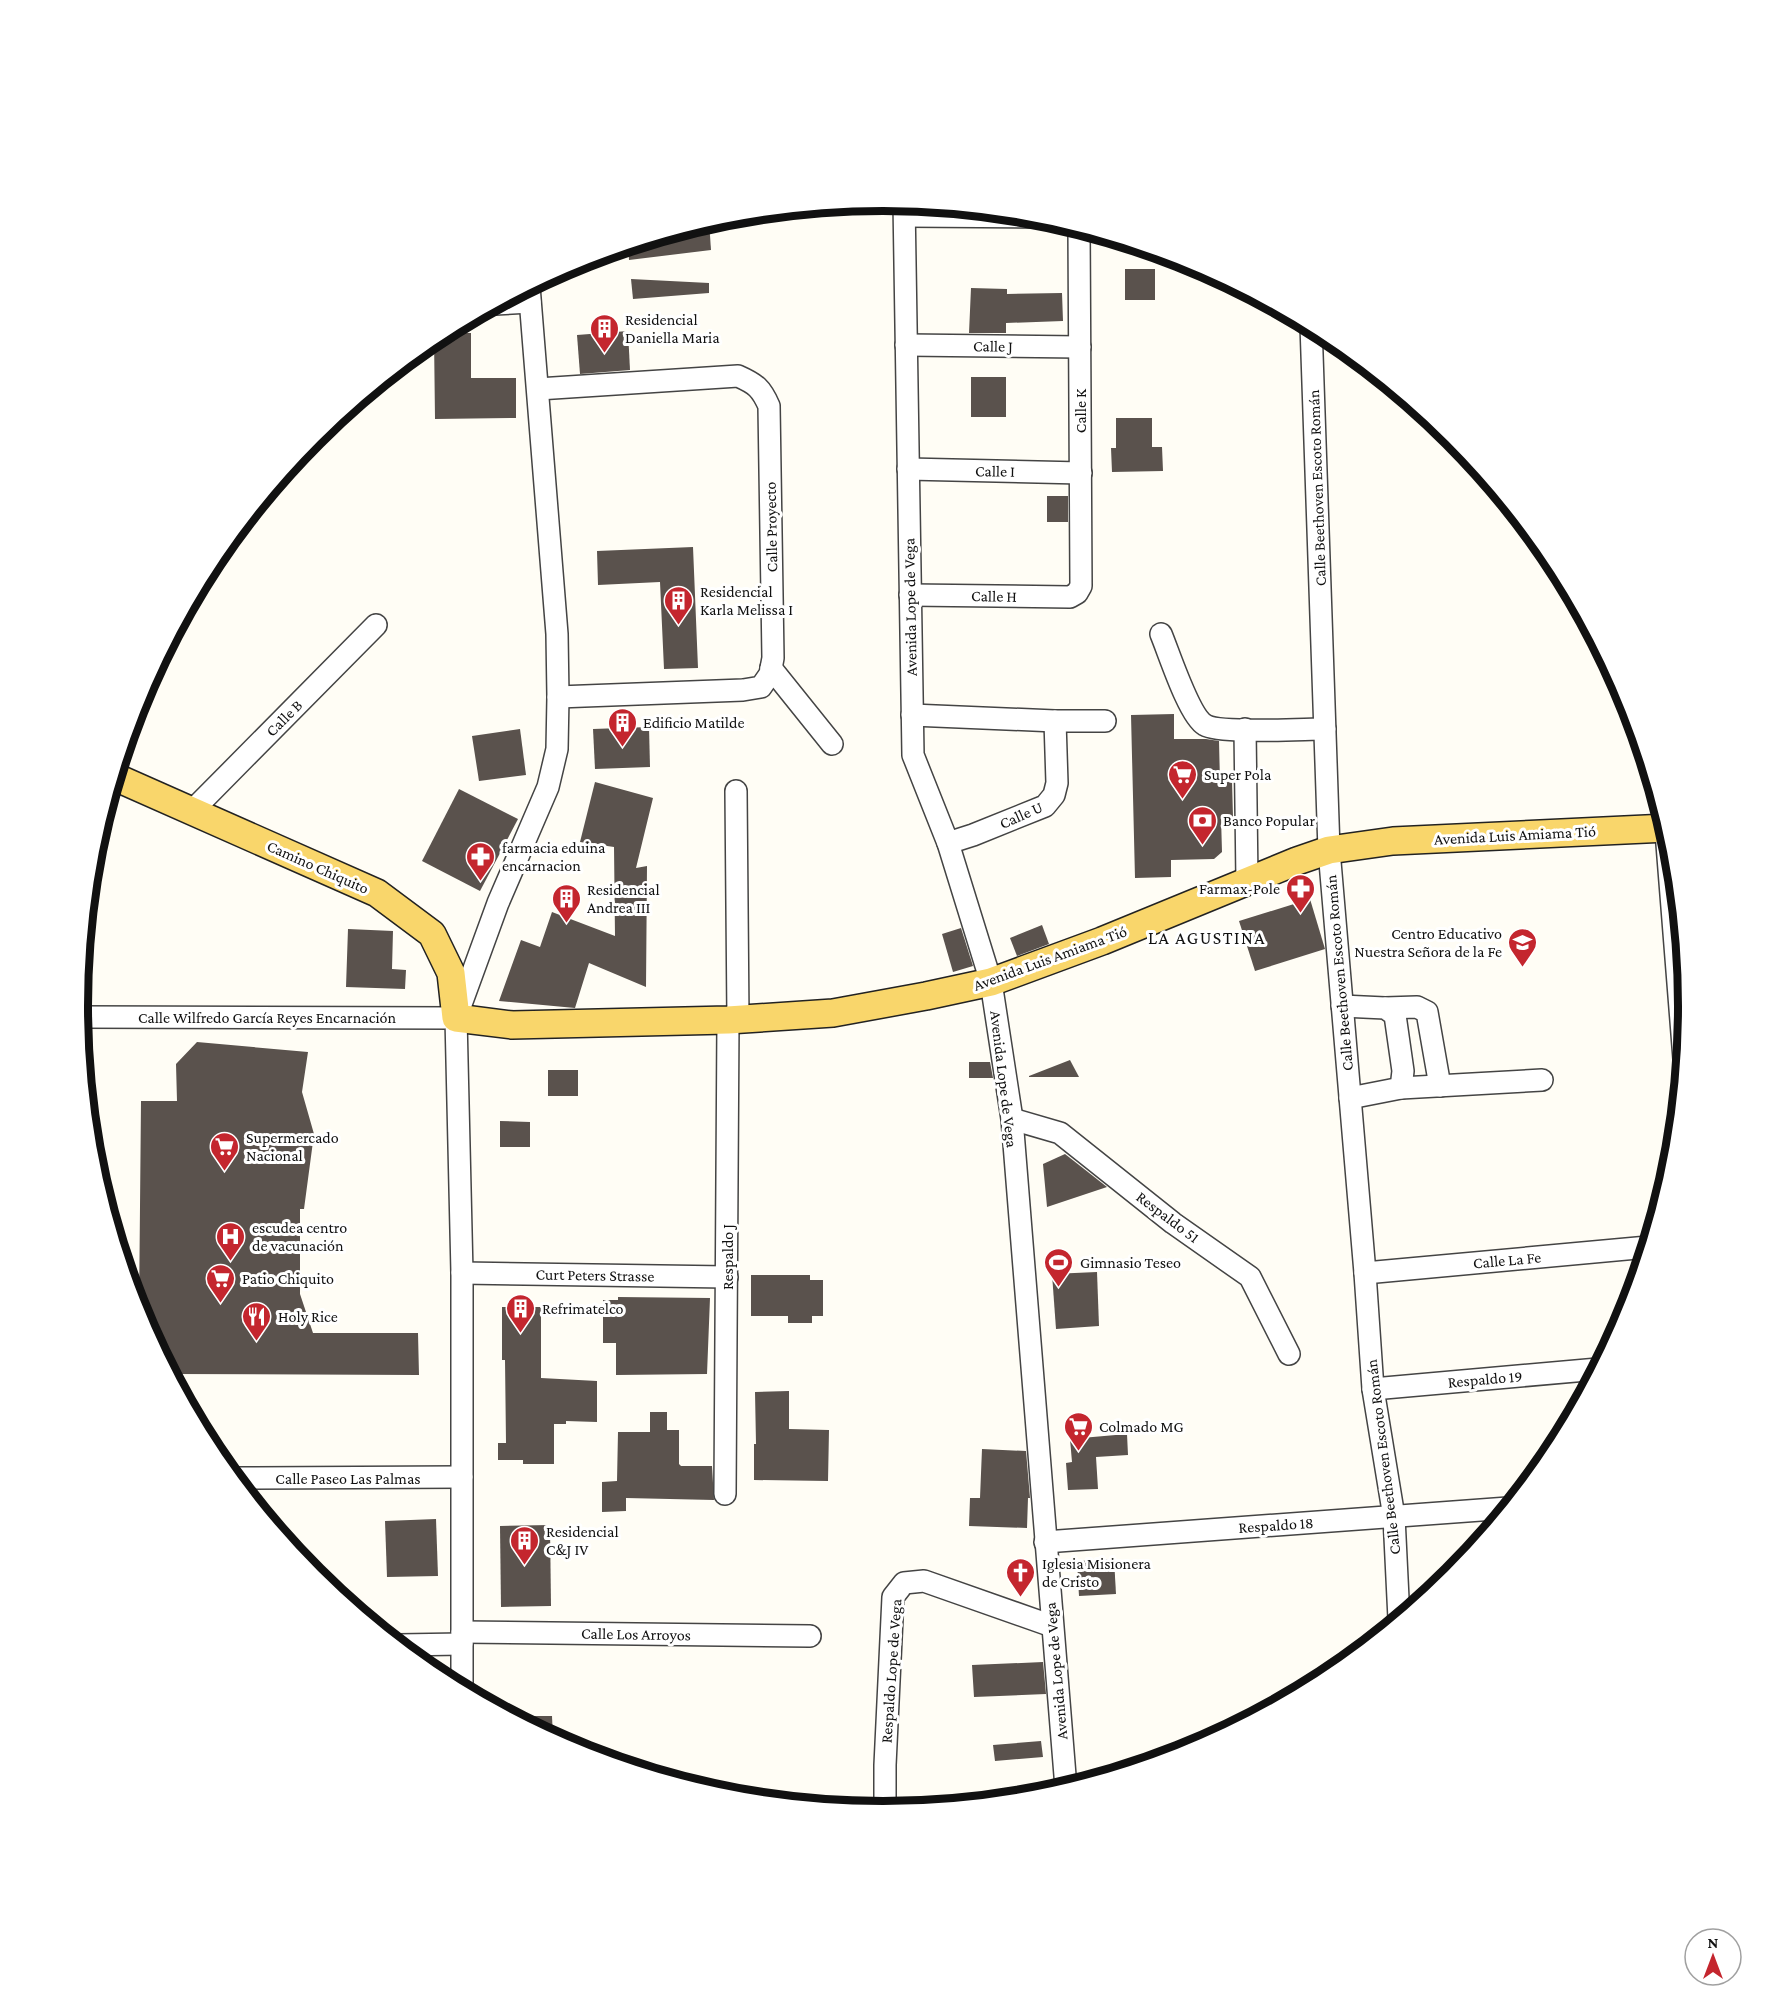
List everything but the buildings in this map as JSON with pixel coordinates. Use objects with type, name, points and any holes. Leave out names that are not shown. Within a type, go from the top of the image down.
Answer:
[{"type":"main road","name":"Camino Chiquito","points":[[122,780],[377,894],[432,934],[452,973],[456,1018]]},
{"type":"main road","name":"Avenida Luis Amiama Tió","points":[[456,1018],[512,1025],[733,1019],[833,1013],[991,982],[1102,941],[1329,850],[1392,841],[1657,826]]},
{"type":"street","name":"Avenida Lope de Vega","points":[[904,211],[913,755],[948,843],[991,982],[1011,1119],[1065,1779]]},
{"type":"street","name":"Calle K","points":[[1077,593],[1081,586],[1079,236]]},
{"type":"street","points":[[462,1679],[462,1273],[456,1018],[498,903],[548,787],[557,749],[557,634],[530,294]]},
{"type":"street","name":"Calle Beethoven Escoto Román","points":[[1311,336],[1329,850],[1373,1389],[1394,1517],[1399,1611]]},
{"type":"street","name":"Calle J","points":[[906,345],[1080,347]]},
{"type":"street","name":"Calle Proyecto","points":[[538,389],[738,376],[753,383],[763,393],[769,406],[773,658],[771,668]]},
{"type":"street","name":"Calle I","points":[[908,469],[1081,473]]},
{"type":"street","name":"Calle H","points":[[910,595],[1070,597],[1077,593]]},
{"type":"street","name":"Calle B","points":[[192,811],[376,625]]},
{"type":"street","points":[[1161,634],[1193,713],[1205,725],[1229,730],[1324,729]]},
{"type":"street","points":[[558,697],[743,690],[761,687],[770,674],[771,668]]},
{"type":"street","points":[[771,668],[832,744]]},
{"type":"street","points":[[912,715],[1105,721]]},
{"type":"street","name":"Calle U","points":[[948,843],[1046,806],[1054,795],[1057,783],[1055,721]]},
{"type":"street","points":[[1245,729],[1247,881]]},
{"type":"street","name":"Respaldo J","points":[[725,1494],[736,791]]},
{"type":"street","points":[[1672,901],[1677,973]]},
{"type":"street","points":[[1342,1006],[1417,1007],[1427,1012],[1440,1086]]},
{"type":"street","points":[[1385,1008],[1395,1015],[1403,1071],[1401,1088]]},
{"type":"street","name":"Calle Wilfredo García Reyes Encarnación","points":[[88,1017],[456,1018]]},
{"type":"street","points":[[1350,1098],[1401,1088],[1542,1080]]},
{"type":"street","name":"Respaldo 51","points":[[1011,1119],[1060,1132],[1173,1223],[1250,1277],[1289,1354]]},
{"type":"street","name":"Calle La Fe","points":[[1365,1273],[1640,1248]]},
{"type":"street","name":"Curt Peters Strasse","points":[[462,1273],[727,1277]]},
{"type":"street","name":"Respaldo 19","points":[[1373,1389],[1590,1370]]},
{"type":"street","name":"Calle Paseo Las Palmas","points":[[245,1478],[462,1478]]},
{"type":"street","name":"Respaldo 18","points":[[1045,1542],[1498,1509]]},
{"type":"street","name":"Respaldo Lope de Vega","points":[[885,1801],[893,1597],[904,1583],[924,1581],[1052,1626]]},
{"type":"street","name":"Calle Los Arroyos","points":[[410,1644],[462,1638],[810,1636]]},
{"type":"place","name":"Residencial Daniella Maria","points":[[604,354]]},
{"type":"place","name":"Residencial Karla Melissa I","points":[[679,626]]},
{"type":"place","name":"Edificio Matilde","points":[[622,748]]},
{"type":"place","name":"Super Pola","points":[[1183,800]]},
{"type":"place","name":"Banco Popular","points":[[1202,846]]},
{"type":"place","name":"farmacia eduina encarnacion","points":[[481,882]]},
{"type":"place","name":"Farmax-Pole","points":[[1301,914]]},
{"type":"place","name":"Residencial Andrea III","points":[[566,924]]},
{"type":"place","name":"Centro Educativo Nuestra Señora de la Fe","points":[[1523,968]]},
{"type":"place","name":"Supermercado Nacional","points":[[225,1172]]},
{"type":"place","name":"escudea centro de vacunación","points":[[231,1262]]},
{"type":"place","name":"Gimnasio Teseo","points":[[1059,1288]]},
{"type":"place","name":"Patio Chiquito","points":[[221,1304]]},
{"type":"place","name":"Refrimatelco","points":[[521,1334]]},
{"type":"place","name":"Holy Rice","points":[[257,1342]]},
{"type":"place","name":"Colmado MG","points":[[1078,1452]]},
{"type":"place","name":"Residencial C&J IV","points":[[525,1566]]},
{"type":"place","name":"Iglesia Misionera de Cristo","points":[[1021,1598]]},
{"type":"district","name":"LA AGUSTINA","points":[[1207,938]]}]
